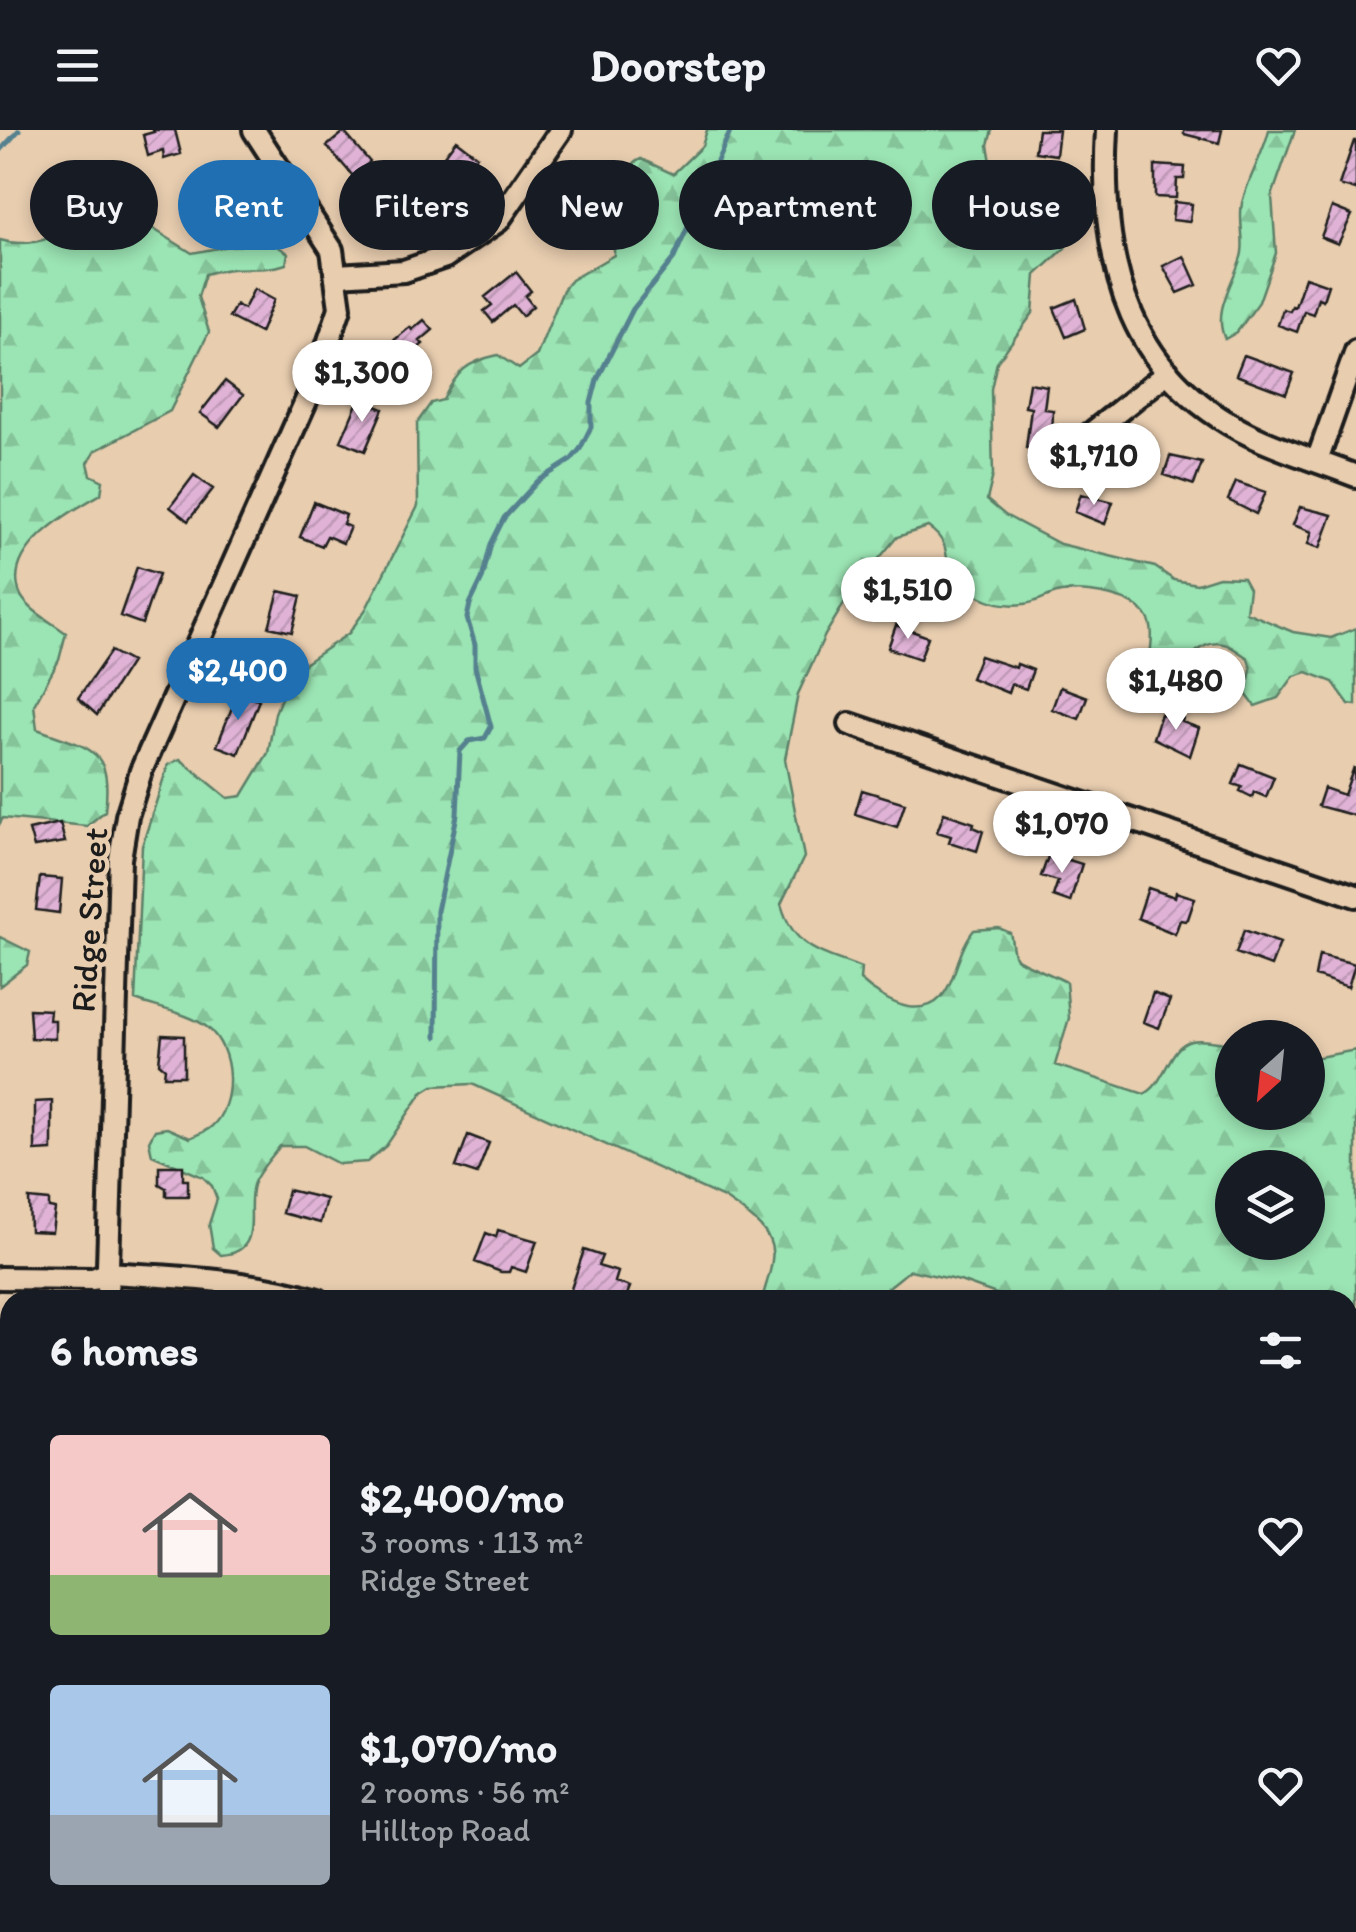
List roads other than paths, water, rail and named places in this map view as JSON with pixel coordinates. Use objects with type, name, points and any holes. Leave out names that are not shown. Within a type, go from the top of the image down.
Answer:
[{"type":"street","name":"Ridge Street","points":[[107,1290],[120,859],[127,816],[168,706],[318,374],[340,308],[332,250],[254,130]]},
{"type":"street","points":[[336,275],[404,270],[445,258],[498,221],[561,130]]},
{"type":"street","points":[[1107,130],[1105,160],[1112,257],[1131,318],[1154,359],[1198,402],[1260,440],[1356,476]]},
{"type":"street","points":[[1316,461],[1356,350]]},
{"type":"street","points":[[1089,435],[1168,372]]},
{"type":"street","points":[[850,724],[1356,896]]},
{"type":"street","points":[[0,1278],[93,1280],[108,1273],[217,1279],[282,1290]]},
{"type":"waterway","points":[[0,151],[19,130]]},
{"type":"waterway","points":[[436,1037],[437,911],[457,815],[460,751],[469,741],[485,738],[491,727],[475,667],[475,645],[467,618],[470,604],[504,518],[538,481],[571,460],[580,449],[591,427],[591,403],[597,380],[633,309],[674,258],[731,130]]}]
